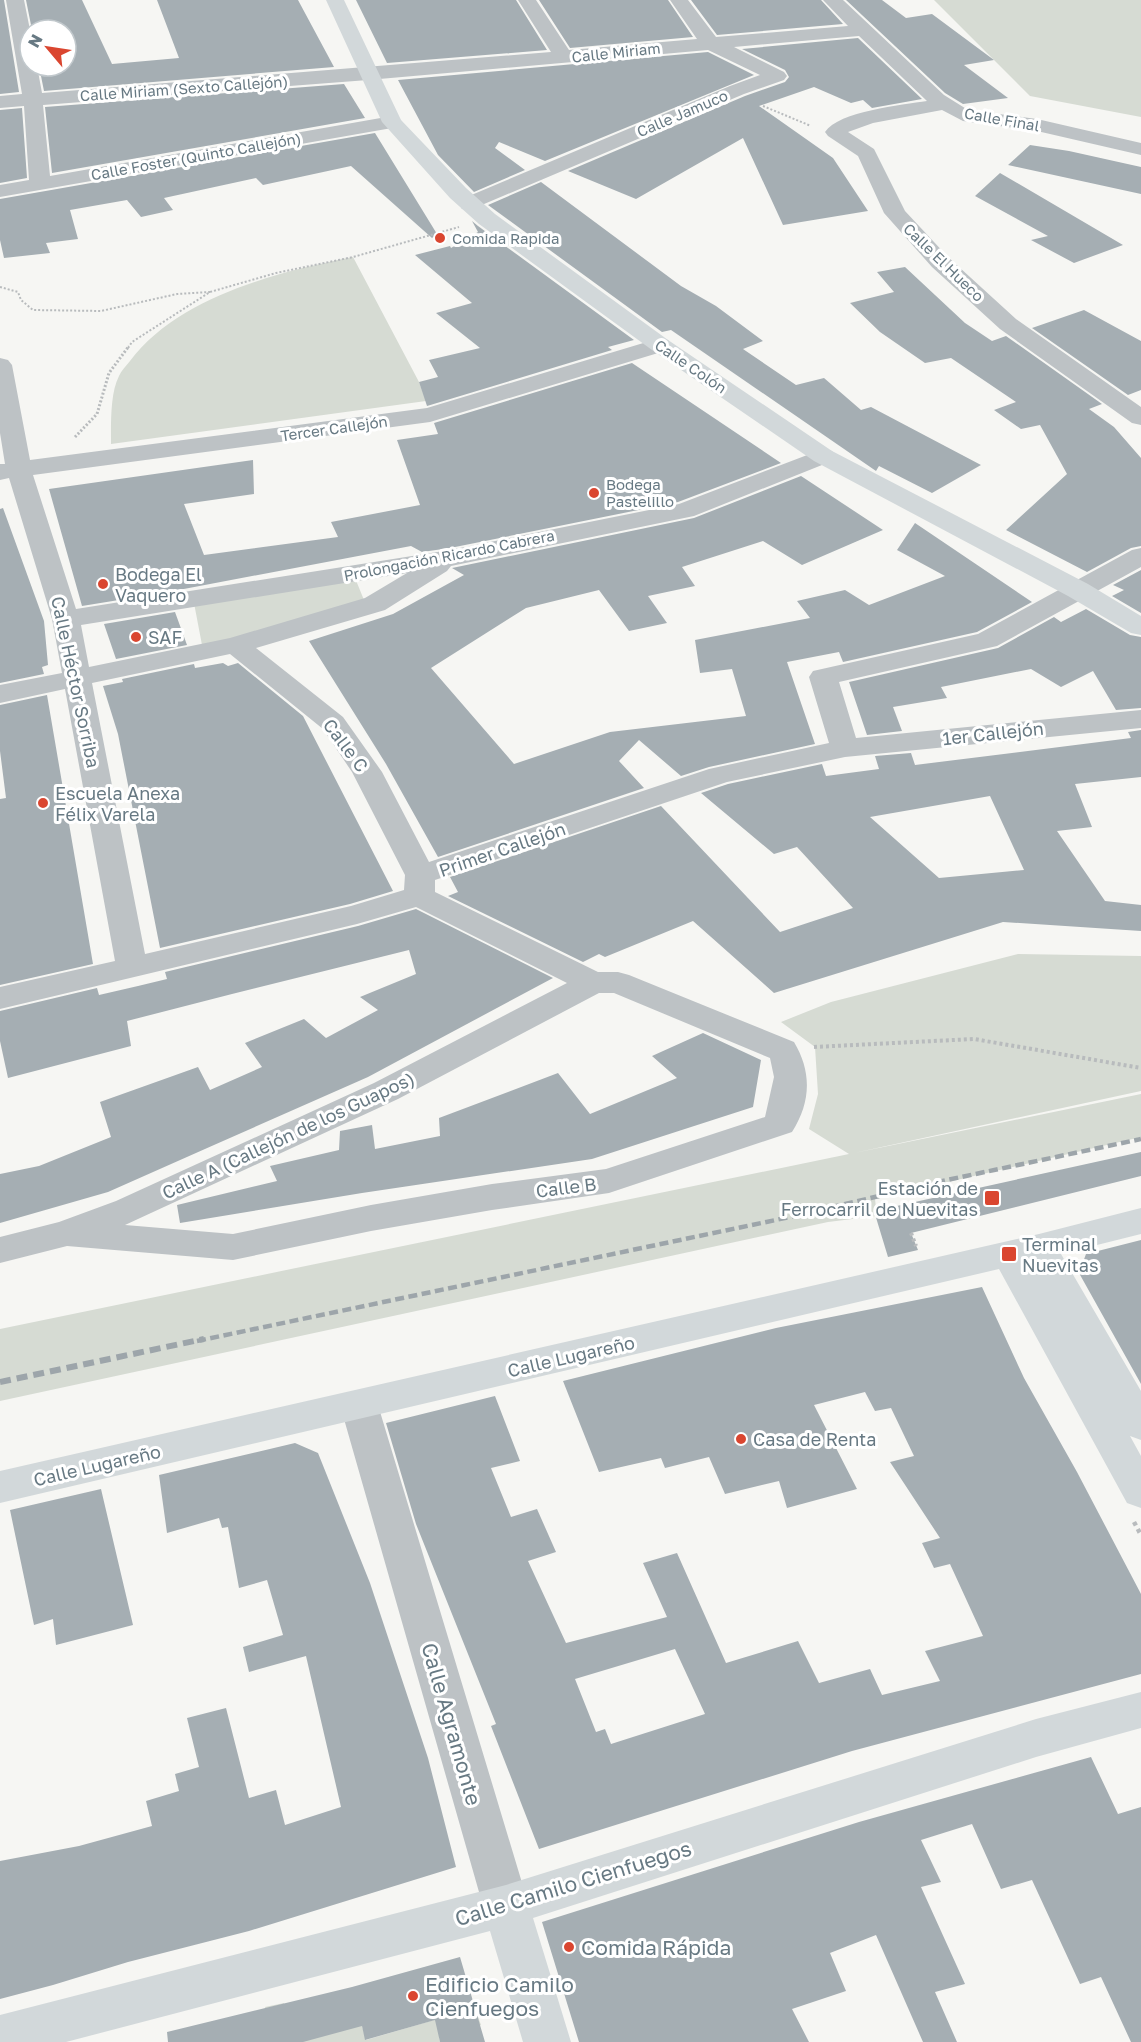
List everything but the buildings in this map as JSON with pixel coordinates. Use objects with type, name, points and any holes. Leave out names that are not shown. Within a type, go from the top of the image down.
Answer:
[{"type":"street","points":[[15,0],[33,99],[40,183]]},
{"type":"street","name":"Calle Colón","points":[[335,0],[392,122],[478,212],[660,345],[824,456],[1078,590],[1141,627]]},
{"type":"street","points":[[527,0],[564,57]]},
{"type":"street","name":"Calle Jamuco","points":[[478,212],[729,93],[777,76],[710,43],[679,0]]},
{"type":"street","name":"Calle Final","points":[[832,0],[944,104],[963,115],[1037,125],[1141,149]]},
{"type":"street","name":"Calle Miriam","points":[[369,74],[863,30]]},
{"type":"street","name":"Calle Miriam (Sexto Callejón)","points":[[0,102],[369,74]]},
{"type":"street","points":[[835,132],[840,126],[865,119],[944,104]]},
{"type":"street","name":"Calle Foster (Quinto Callejón)","points":[[0,191],[392,122]]},
{"type":"street","name":"Calle El Hueco","points":[[835,132],[867,153],[895,213],[940,262],[1008,324],[1141,418]]},
{"type":"street","name":"Tercer Callejón","points":[[10,471],[430,416],[660,345]]},
{"type":"street","name":"Calle Héctor Sorriba","points":[[0,365],[10,471],[66,619],[132,968]]},
{"type":"street","name":"Prolongación Ricardo Cabrera","points":[[66,619],[450,558],[685,511],[824,456]]},
{"type":"street","points":[[845,748],[823,677],[987,640],[1141,556]]},
{"type":"street","points":[[0,694],[235,645],[375,604],[450,558]]},
{"type":"street","name":"Calle C","points":[[235,645],[333,723],[368,772],[420,886]]},
{"type":"street","name":"1er Callejón","points":[[845,748],[1141,719]]},
{"type":"street","name":"Primer Callejón","points":[[0,998],[357,914],[420,886],[720,775],[845,748]]},
{"type":"street","points":[[420,886],[580,990]]},
{"type":"street","name":"Calle B","points":[[67,1233],[233,1247],[371,1218],[492,1197],[609,1181],[780,1124],[791,1084],[789,1060],[782,1050],[768,1042],[618,982],[580,990]]},
{"type":"street","name":"Calle A (Callejón de los Guapos)","points":[[0,1250],[67,1233],[129,1210],[386,1091],[580,990]]},
{"type":"street","name":"Calle Lugareño","points":[[0,1487],[1024,1251],[1141,1221]]},
{"type":"street","points":[[1024,1251],[1141,1425]]},
{"type":"street","points":[[1024,1251],[1136,1503]]},
{"type":"street","name":"Calle Agramonte","points":[[359,1405],[547,2042]]},
{"type":"street","name":"Calle Camilo Cienfuegos","points":[[0,2037],[506,1906],[1036,1738],[1141,1710]]},
{"type":"path","points":[[729,93],[819,129],[835,132]]},
{"type":"path","points":[[0,287],[18,292],[21,300],[33,310],[101,311],[177,294],[210,292],[276,273],[353,257],[478,212]]},
{"type":"path","points":[[69,444],[98,414],[109,373],[132,342],[210,292]]},
{"type":"path","points":[[768,1042],[815,1047],[974,1039],[1141,1068]]},
{"type":"path","points":[[1136,1503],[1141,1535]]},
{"type":"shaded area","points":[[934,0],[1141,0],[1141,117],[1030,96]]},
{"type":"shaded area","points":[[353,257],[419,382],[426,401],[111,444],[113,400],[120,374],[150,339],[174,320],[202,304],[262,280]]},
{"type":"shaded area","points":[[355,578],[364,600],[233,639],[202,645],[194,603]]},
{"type":"shaded area","points":[[1018,954],[1141,956],[1141,1091],[854,1153],[1141,1094],[1141,1137],[875,1199],[877,1216],[828,1222],[0,1401],[0,1329],[849,1154],[809,1129],[818,1094],[815,1047],[781,1022],[831,1002]]},
{"type":"shaded area","points":[[284,2003],[290,2024],[356,2005],[366,2040],[475,2008],[481,2025],[439,2037],[440,2042],[274,2042],[265,2007]]},
{"type":"railway","points":[[197,1341],[790,1217],[947,1180],[1141,1139]]},
{"type":"railway","points":[[0,1382],[204,1339]]},
{"type":"place","name":"Comida Rapida","points":[[440,238]]},
{"type":"place","name":"Bodega Pastelillo","points":[[594,493]]},
{"type":"place","name":"Bodega El Vaquero","points":[[103,584]]},
{"type":"place","name":"SAF","points":[[136,637]]},
{"type":"place","name":"Escuela Anexa Félix Varela","points":[[43,803]]},
{"type":"place","name":"Estación de Ferrocarril de Nuevitas","points":[[992,1198]]},
{"type":"place","name":"Terminal Nuevitas","points":[[1009,1254]]},
{"type":"place","name":"Casa de Renta","points":[[741,1439]]},
{"type":"place","name":"Comida Rápida","points":[[569,1947]]},
{"type":"place","name":"Edificio Camilo Cienfuegos","points":[[413,1996]]}]
